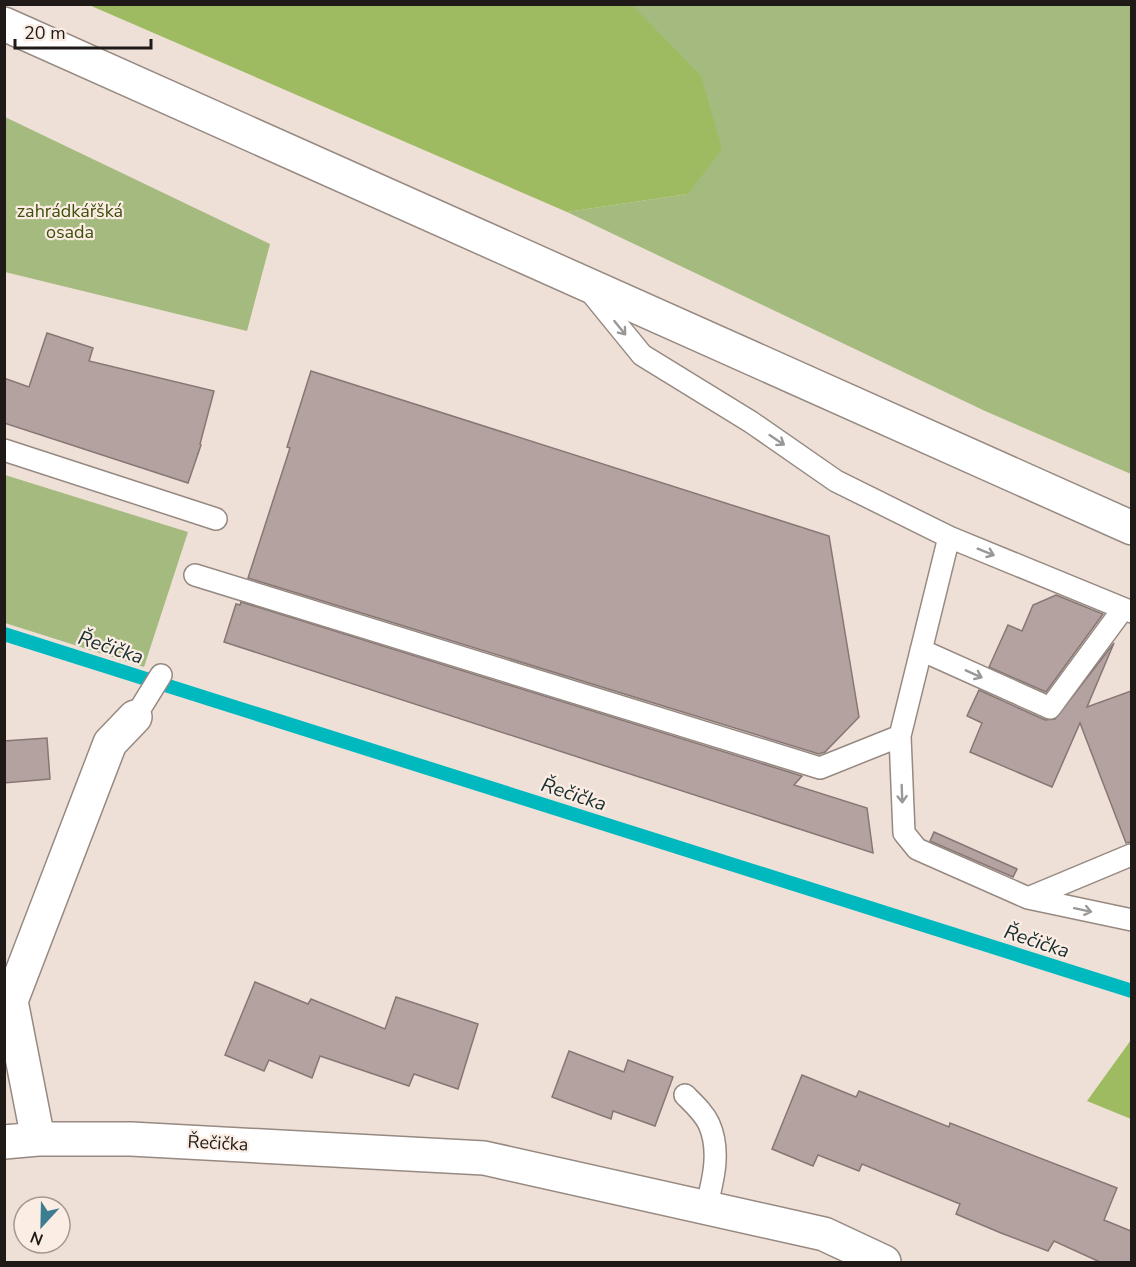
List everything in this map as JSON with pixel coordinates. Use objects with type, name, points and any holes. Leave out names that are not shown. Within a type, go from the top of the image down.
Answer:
[{"type":"street","points":[[4,24],[1131,528]]},
{"type":"street","points":[[38,1139],[8,1000],[110,743],[135,717]]},
{"type":"street","name":"Řečička","points":[[4,1142],[38,1139],[131,1138],[484,1158],[824,1234],[884,1263]]},
{"type":"lane","points":[[583,283],[642,355],[751,422],[836,481],[949,537],[1127,610],[1050,708],[921,650]]},
{"type":"lane","points":[[4,450],[216,519]]},
{"type":"lane","points":[[949,537],[900,736],[904,833],[917,849],[1028,898],[1131,920]]},
{"type":"lane","points":[[195,574],[820,768],[900,736]]},
{"type":"lane","points":[[135,717],[160,675]]},
{"type":"lane","points":[[1028,898],[1131,855]]},
{"type":"lane","points":[[685,1095],[703,1114],[710,1126],[716,1169],[706,1208]]},
{"type":"green space","points":[[89,5],[632,5],[701,76],[722,149],[688,194],[567,212]]},
{"type":"green space","points":[[632,5],[1131,5],[1131,474],[985,411],[567,212],[688,194]]},
{"type":"green space","name":"zahrádkářšká osada","points":[[5,117],[270,244],[247,331],[5,272]]},
{"type":"green space","points":[[5,475],[188,532],[144,667],[5,623]]},
{"type":"green space","points":[[1131,1040],[1131,1119],[1087,1101]]},
{"type":"building","points":[[47,333],[93,348],[89,361],[214,391],[201,445],[188,483],[4,423],[4,378],[29,387]]},
{"type":"building","points":[[311,371],[829,536],[859,717],[825,752],[819,754],[248,578],[290,448],[287,447]]},
{"type":"building","points":[[1056,595],[1103,614],[1046,692],[989,667],[1008,625],[1022,631],[1033,605]]},
{"type":"building","points":[[241,602],[802,776],[794,785],[867,808],[873,853],[224,642],[236,604],[240,605]]},
{"type":"building","points":[[1114,643],[1087,707],[1131,691],[1131,842],[1126,843],[1080,723],[1052,787],[970,752],[982,723],[967,716],[979,690],[1045,720],[1055,719]]},
{"type":"building","points":[[47,738],[50,779],[4,783],[4,741]]},
{"type":"building","points":[[934,832],[1017,869],[1013,877],[930,841]]},
{"type":"building","points":[[255,982],[308,1004],[311,999],[385,1029],[396,997],[478,1024],[458,1089],[414,1074],[409,1086],[320,1056],[312,1078],[269,1060],[264,1071],[225,1055]]},
{"type":"building","points":[[569,1051],[624,1072],[628,1060],[673,1077],[655,1126],[613,1111],[611,1119],[552,1097]]},
{"type":"building","points":[[802,1075],[856,1097],[859,1091],[949,1127],[950,1123],[1117,1188],[1104,1220],[1131,1231],[1131,1263],[1102,1263],[1054,1241],[1048,1251],[956,1214],[960,1204],[862,1164],[859,1171],[818,1155],[813,1166],[772,1149]]},
{"type":"waterway","name":"Řečička","points":[[4,634],[1132,991]]}]
